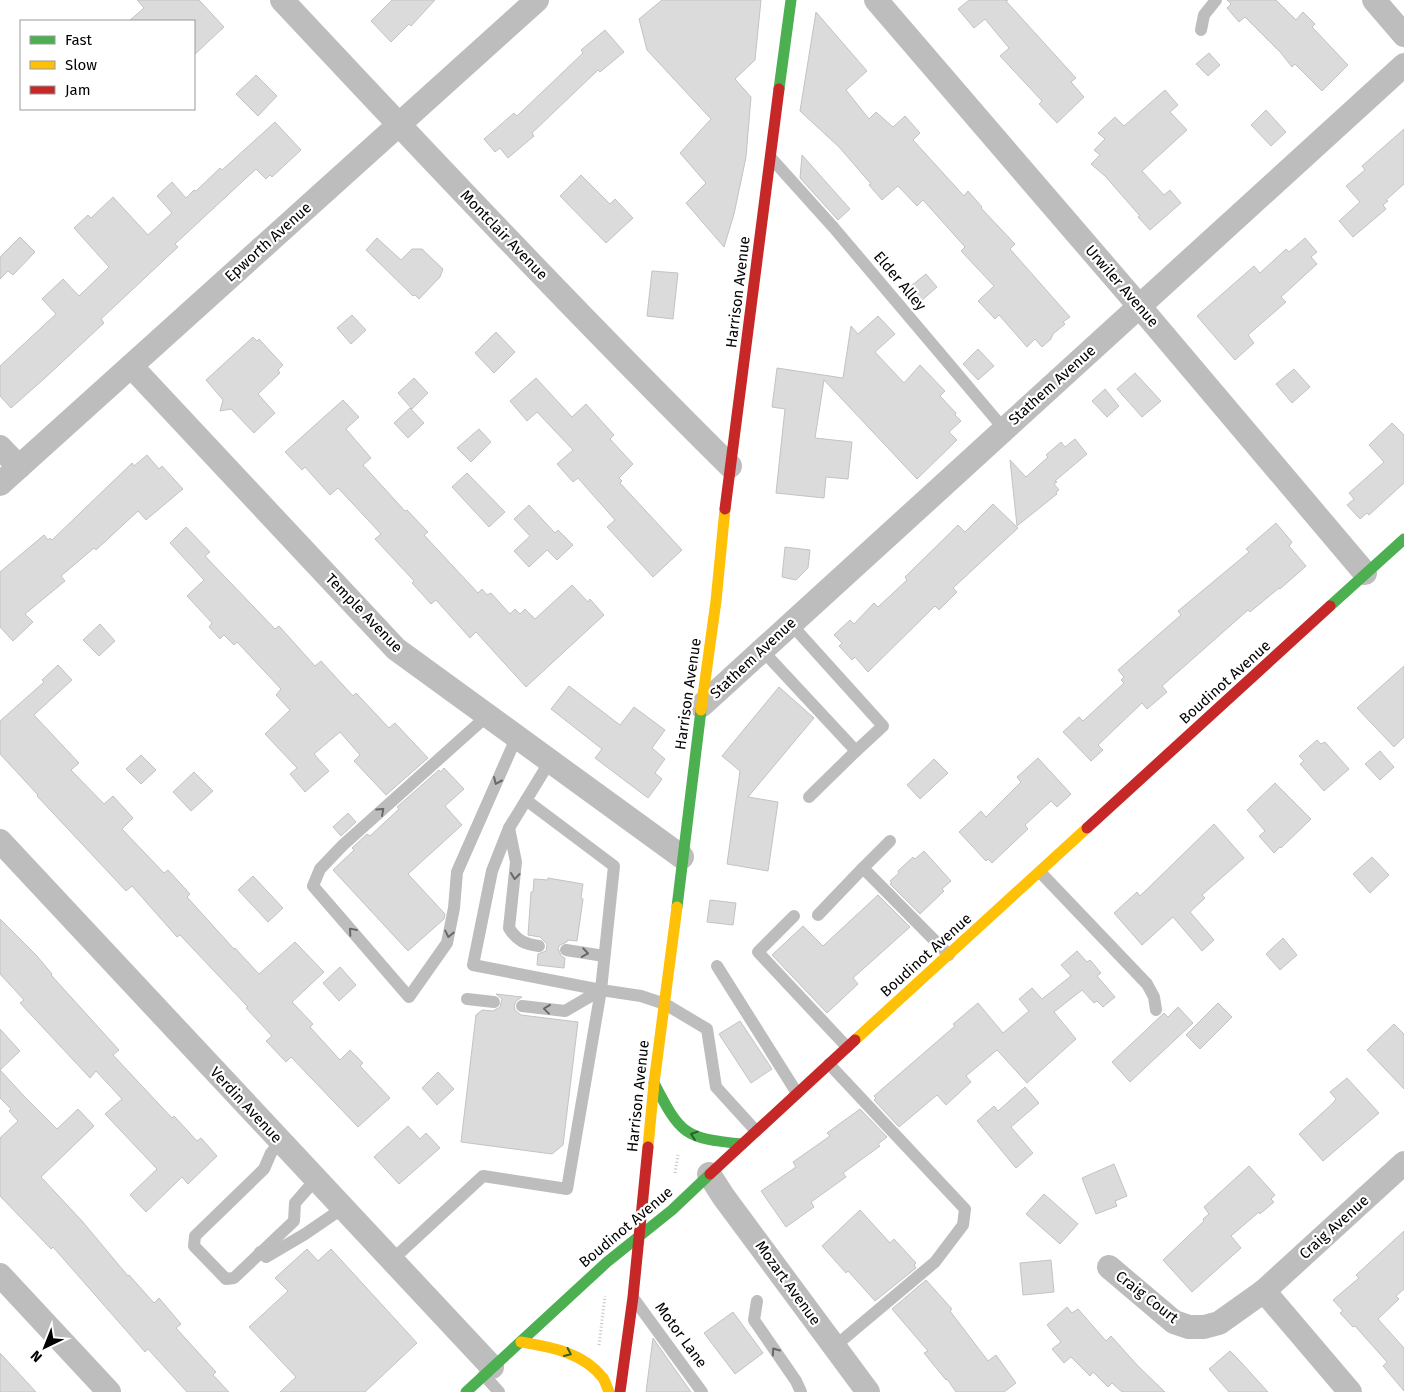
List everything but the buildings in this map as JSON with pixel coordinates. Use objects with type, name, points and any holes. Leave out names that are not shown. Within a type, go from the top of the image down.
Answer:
[{"type":"street","name":"Epworth Avenue","points":[[0,484],[537,0]]},
{"type":"street","name":"Harrison Avenue","points":[[620,1392],[633,1297],[654,1082],[716,601],[730,466],[791,0]]},
{"type":"street","name":"Urwiler Avenue","points":[[876,0],[1140,307],[1365,573]]},
{"type":"street","points":[[1374,0],[1404,35]]},
{"type":"street","name":"Montclair Avenue","points":[[290,3],[398,125],[672,409],[730,466]]},
{"type":"street","name":"Stathem Avenue","points":[[701,706],[1004,428],[1140,307],[1404,66]]},
{"type":"street","name":"Temple Avenue","points":[[131,366],[396,649],[682,856]]},
{"type":"street","points":[[0,446],[19,467]]},
{"type":"street","name":"Boudinot Avenue","points":[[466,1392],[607,1262],[672,1210],[847,1047],[1404,539]]},
{"type":"street","name":"Verdin Avenue","points":[[0,842],[392,1260],[488,1371]]},
{"type":"street","points":[[654,1082],[675,1121],[685,1131],[712,1141],[742,1144]]},
{"type":"street","name":"Craig Avenue","points":[[1264,1291],[1404,1163]]},
{"type":"street","name":"Mozart Avenue","points":[[709,1174],[723,1196],[868,1392]]},
{"type":"street","name":"Craig Court","points":[[1109,1267],[1174,1322],[1189,1327],[1204,1327],[1219,1323],[1264,1291]]},
{"type":"street","points":[[0,1275],[109,1392]]},
{"type":"street","points":[[1264,1291],[1350,1392]]},
{"type":"street","points":[[521,1342],[569,1352],[603,1378],[609,1392]]},
{"type":"lane","points":[[1202,30],[1204,15],[1216,0]]},
{"type":"lane","name":"Elder Alley","points":[[770,156],[840,235],[1004,428]]},
{"type":"lane","points":[[790,623],[883,726],[809,798]]},
{"type":"lane","points":[[762,650],[856,751]]},
{"type":"lane","points":[[487,716],[344,844],[320,869],[313,886],[409,997],[447,943],[454,908],[457,872],[516,736]]},
{"type":"lane","points":[[550,761],[509,828],[492,872],[473,966],[641,996],[665,1004],[707,1029],[716,1087],[756,1131]]},
{"type":"lane","points":[[392,1260],[483,1176],[567,1189],[601,990],[614,866],[526,800]]},
{"type":"lane","points":[[509,828],[516,862],[508,928],[514,938],[524,944],[539,946]]},
{"type":"lane","points":[[818,915],[890,840]]},
{"type":"lane","points":[[863,868],[949,955]]},
{"type":"lane","points":[[1040,872],[1147,984],[1154,997],[1156,1010]]},
{"type":"lane","points":[[794,916],[758,952],[847,1047]]},
{"type":"lane","points":[[566,950],[604,956]]},
{"type":"lane","points":[[717,966],[797,1093]]},
{"type":"lane","points":[[522,1006],[565,1011],[601,990]]},
{"type":"lane","points":[[467,999],[494,1002]]},
{"type":"lane","points":[[829,1064],[965,1209],[963,1225],[935,1262],[834,1347]]},
{"type":"lane","points":[[281,1141],[271,1153],[264,1169],[196,1236],[194,1246],[226,1278],[234,1278],[294,1221],[295,1203],[316,1179]]},
{"type":"lane","points":[[260,1252],[266,1257],[305,1234],[343,1208]]},
{"type":"lane","name":"Motor Lane","points":[[633,1297],[702,1392]]},
{"type":"lane","points":[[757,1301],[754,1320],[796,1381],[801,1392]]},
{"type":"lane","points":[[488,1371],[499,1392]]},
{"type":"path","points":[[674,1182],[678,1151]]},
{"type":"path","points":[[597,1351],[606,1291]]},
{"type":"traffic: fast","points":[[779,89],[791,0]]},
{"type":"traffic: fast","points":[[1330,606],[1404,539]]},
{"type":"traffic: fast","points":[[677,907],[701,710]]},
{"type":"traffic: fast","points":[[654,1083],[671,1114],[686,1131],[708,1139],[742,1144]]},
{"type":"traffic: fast","points":[[466,1392],[607,1262],[672,1210],[710,1174]]},
{"type":"traffic: slow","points":[[701,710],[716,601],[725,509]]},
{"type":"traffic: slow","points":[[855,1040],[1087,828]]},
{"type":"traffic: slow","points":[[648,1147],[654,1083],[677,907]]},
{"type":"traffic: slow","points":[[521,1342],[565,1352],[586,1362],[603,1378],[609,1392]]},
{"type":"traffic: jam","points":[[725,509],[779,89]]},
{"type":"traffic: jam","points":[[1087,828],[1330,606]]},
{"type":"traffic: jam","points":[[710,1174],[855,1040]]},
{"type":"traffic: jam","points":[[620,1392],[633,1297],[648,1147]]}]
